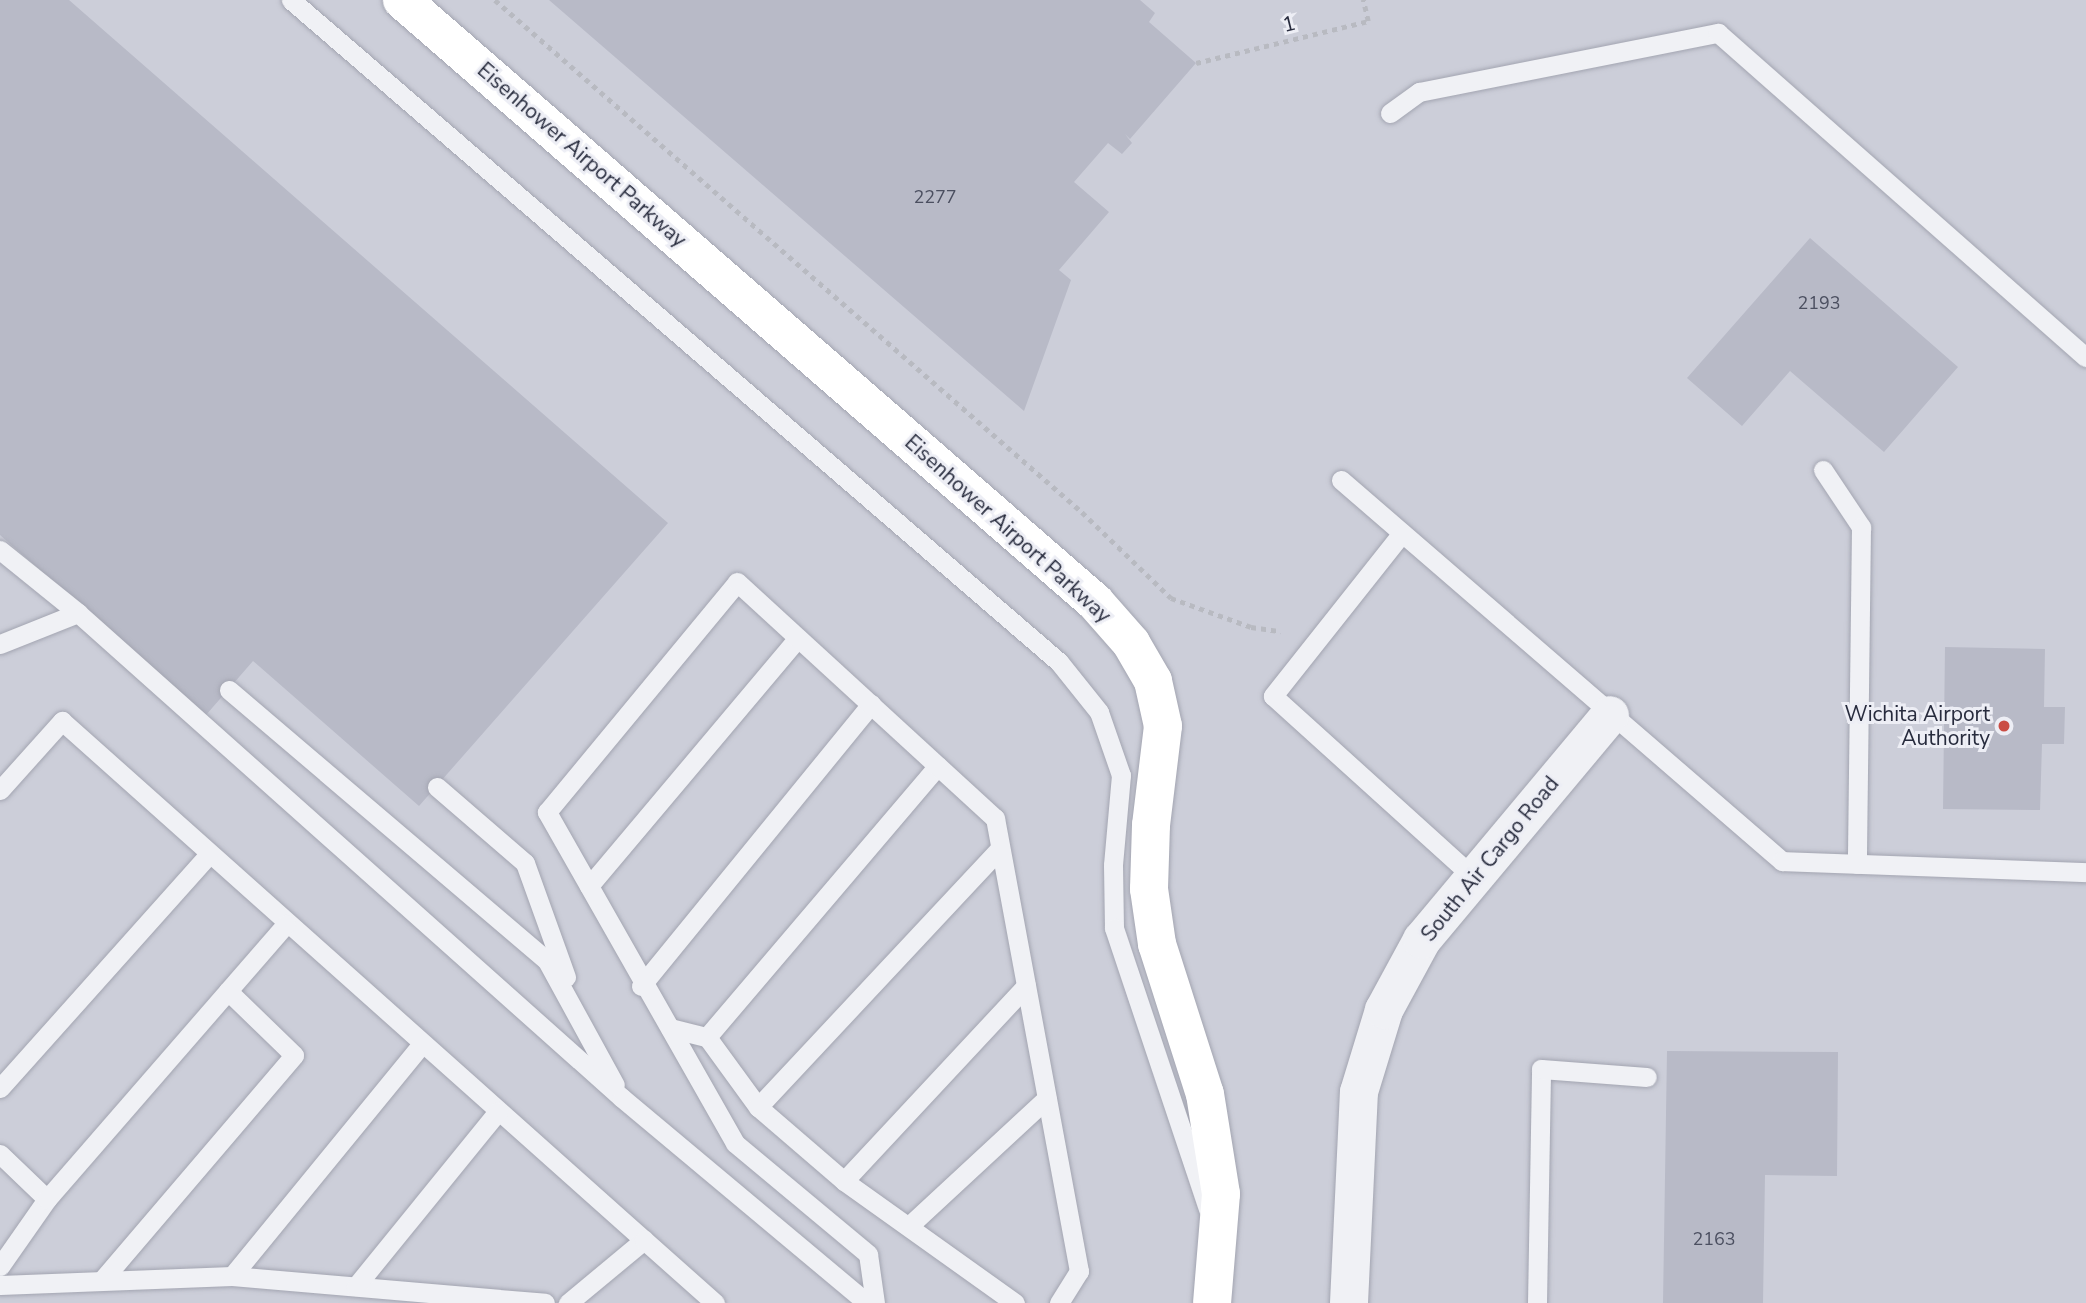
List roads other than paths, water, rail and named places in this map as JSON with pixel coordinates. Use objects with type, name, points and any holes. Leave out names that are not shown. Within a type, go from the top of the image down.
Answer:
[{"type":"main road","name":"Eisenhower Airport Parkway","points":[[402,0],[1095,602],[1131,643],[1153,681],[1163,726],[1149,889],[1157,944],[1205,1094],[1221,1194],[1212,1303]]},
{"type":"street","name":"South Air Cargo Road","points":[[1349,1303],[1359,1092],[1384,1010],[1422,940],[1472,876],[1610,715]]},
{"type":"lane","points":[[291,0],[1059,662],[1099,712],[1121,775],[1112,865],[1114,928],[1217,1237]]},
{"type":"lane","points":[[1390,113],[1419,92],[1718,33],[2086,357]]},
{"type":"lane","points":[[1823,470],[1861,527],[1857,864]]},
{"type":"lane","points":[[1341,480],[1782,861],[2086,872]]},
{"type":"lane","points":[[1402,533],[1273,695],[1472,876]]},
{"type":"lane","points":[[0,550],[78,613],[622,1098],[867,1303]]},
{"type":"lane","points":[[875,1303],[868,1254],[735,1143],[670,1028],[641,986],[547,812],[737,582],[995,818],[1079,1271],[1059,1303]]},
{"type":"lane","points":[[0,644],[78,613]]},
{"type":"lane","points":[[589,886],[799,638]]},
{"type":"lane","points":[[229,690],[547,961],[622,1098]]},
{"type":"lane","points":[[641,986],[871,704]]},
{"type":"lane","points":[[0,790],[62,721],[208,855],[715,1303]]},
{"type":"lane","points":[[707,1037],[938,766]]},
{"type":"lane","points":[[437,787],[525,863],[586,1034]]},
{"type":"lane","points":[[758,1107],[1000,848]]},
{"type":"lane","points":[[0,1088],[208,855]]},
{"type":"lane","points":[[0,1266],[47,1199],[286,924]]},
{"type":"lane","points":[[845,1181],[1026,986]]},
{"type":"lane","points":[[103,1279],[294,1055],[228,990]]},
{"type":"lane","points":[[670,1028],[707,1037],[758,1107],[845,1181],[911,1224],[1015,1303]]},
{"type":"lane","points":[[232,1276],[422,1044]]},
{"type":"lane","points":[[1537,1303],[1541,1069],[1647,1076]]},
{"type":"lane","points":[[911,1224],[1047,1098]]},
{"type":"lane","points":[[356,1286],[498,1111]]},
{"type":"lane","points":[[0,1154],[47,1199]]},
{"type":"lane","points":[[568,1303],[644,1240]]},
{"type":"lane","points":[[0,1285],[232,1276],[545,1303]]},
{"type":"place","name":"Wichita Airport Authority","points":[[2004,726]]}]
